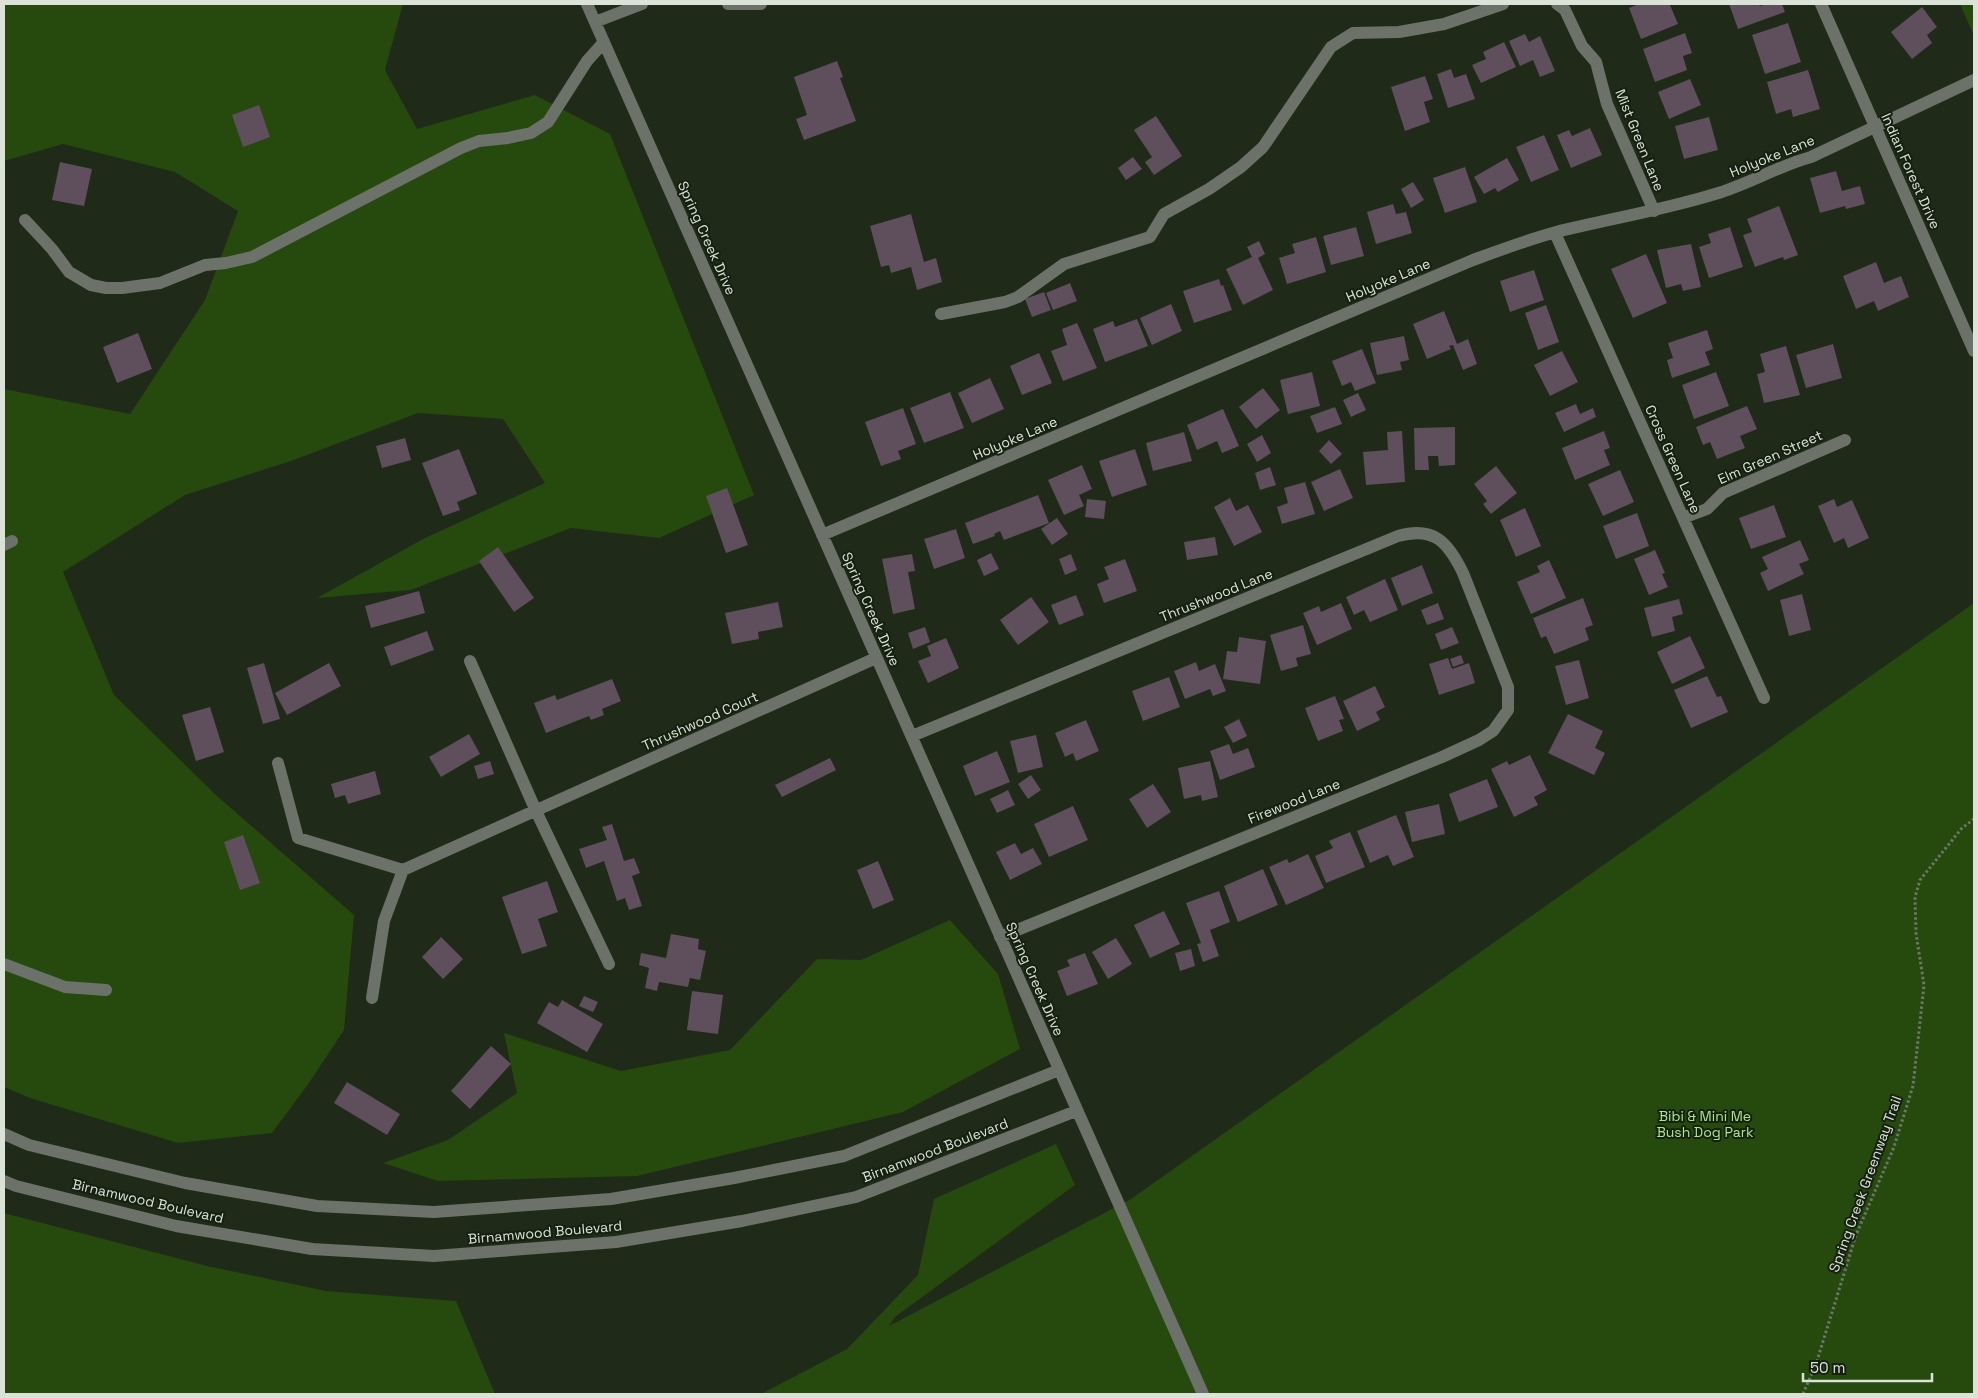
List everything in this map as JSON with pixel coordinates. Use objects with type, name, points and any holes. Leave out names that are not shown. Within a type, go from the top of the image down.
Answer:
[{"type":"street","name":"Spring Creek Drive","points":[[587,4],[1203,1394]]},
{"type":"street","points":[[595,22],[642,4]]},
{"type":"street","points":[[728,4],[761,4]]},
{"type":"street","points":[[941,314],[1005,302],[1018,296],[1064,264],[1150,237],[1164,214],[1209,189],[1264,148],[1331,47],[1353,33],[1399,32],[1444,24],[1503,4]]},
{"type":"street","name":"Mist Green Lane","points":[[1557,4],[1566,10],[1582,46],[1596,62],[1607,104],[1654,210]]},
{"type":"street","name":"Indian Forest Drive","points":[[1820,4],[1974,351]]},
{"type":"street","points":[[25,220],[52,249],[68,272],[90,285],[106,288],[160,283],[206,265],[252,257],[461,148],[479,141],[531,133],[548,122],[587,61],[604,42]]},
{"type":"street","name":"Holyoke Lane","points":[[822,535],[1472,260],[1556,232],[1654,210],[1752,182],[1797,161],[1811,157],[1974,80]]},
{"type":"street","name":"Cross Green Lane","points":[[1556,232],[1764,698]]},
{"type":"street","name":"Elm Green Street","points":[[1683,518],[1706,509],[1723,493],[1845,440]]},
{"type":"street","name":"Thrushwood Lane","points":[[912,736],[1388,539],[1413,532],[1427,533],[1444,542],[1454,555],[1484,627]]},
{"type":"street","name":"Firewood Lane","points":[[1000,937],[1442,757],[1493,732],[1508,710],[1508,687],[1484,627]]},
{"type":"street","name":"Thrushwood Court","points":[[403,870],[876,658]]},
{"type":"street","points":[[470,661],[536,811],[609,964]]},
{"type":"street","points":[[278,763],[298,838],[403,870],[384,921],[372,998]]},
{"type":"street","points":[[4,964],[65,987],[106,990]]},
{"type":"street","name":"Birnamwood Boulevard","points":[[4,1134],[29,1145],[185,1183],[317,1206],[434,1212],[610,1199],[734,1178],[844,1156],[1058,1070]]},
{"type":"street","name":"Birnamwood Boulevard","points":[[4,1181],[16,1186],[176,1226],[312,1249],[434,1256],[616,1242],[742,1221],[856,1197],[1076,1111]]},
{"type":"path","name":"Spring Creek Greenway Trail","points":[[1803,1394],[1816,1364],[1856,1235],[1894,1146],[1913,1086],[1924,985],[1916,933],[1916,897],[1920,880],[1962,828],[1974,819]]},
{"type":"green space","points":[[4,4],[403,4],[385,70],[417,129],[535,95],[610,134],[754,495],[659,538],[571,528],[411,590],[317,598],[423,539],[545,483],[503,419],[418,413],[291,461],[185,495],[63,572],[114,695],[217,796],[354,915],[344,1030],[309,1083],[272,1133],[178,1143],[30,1098],[4,1087],[4,389],[130,414],[205,300],[238,211],[175,172],[63,144],[4,161]]},
{"type":"green space","points":[[1960,4],[1974,4],[1974,36]]},
{"type":"green space","name":"Bibi & Mini Me Bush Dog Park","points":[[1974,603],[1974,1394],[761,1394],[847,1349],[918,1275],[934,1199],[1056,1144],[1075,1185],[895,1317],[889,1326],[1131,1199]]},
{"type":"green space","points":[[950,920],[998,974],[1020,1049],[903,1112],[637,1176],[438,1181],[383,1163],[448,1140],[517,1093],[504,1033],[621,1071],[730,1050],[817,959],[861,960]]},
{"type":"green space","points":[[4,1213],[207,1266],[326,1291],[456,1301],[495,1394],[4,1394]]},
{"type":"building","points":[[1639,4],[1673,4],[1670,5],[1678,24],[1641,39],[1629,8]]},
{"type":"building","points":[[1729,4],[1759,4],[1760,6],[1782,4],[1785,12],[1738,29]]},
{"type":"building","points":[[1922,7],[1937,27],[1927,35],[1932,43],[1912,59],[1891,32]]},
{"type":"building","points":[[1788,23],[1801,62],[1765,74],[1752,35]]},
{"type":"building","points":[[1685,33],[1692,53],[1683,56],[1687,70],[1655,82],[1643,49]]},
{"type":"building","points":[[1525,34],[1529,42],[1540,36],[1555,71],[1540,77],[1533,60],[1520,66],[1509,41]]},
{"type":"building","points":[[1504,42],[1516,67],[1481,83],[1472,65],[1486,59],[1483,52]]},
{"type":"building","points":[[837,61],[843,77],[840,78],[856,121],[804,140],[796,119],[807,115],[794,77]]},
{"type":"building","points":[[1451,69],[1454,78],[1466,74],[1475,99],[1448,108],[1437,74]]},
{"type":"building","points":[[1808,70],[1820,109],[1793,117],[1791,109],[1776,114],[1767,82]]},
{"type":"building","points":[[1425,76],[1433,99],[1424,102],[1430,122],[1405,131],[1391,87]]},
{"type":"building","points":[[1690,79],[1701,105],[1669,119],[1658,92]]},
{"type":"building","points":[[259,105],[270,137],[243,147],[232,115]]},
{"type":"building","points":[[1156,116],[1182,156],[1154,175],[1145,162],[1152,157],[1134,130]]},
{"type":"building","points":[[1709,117],[1718,150],[1684,159],[1675,126]]},
{"type":"building","points":[[1590,128],[1602,155],[1571,168],[1557,135],[1569,130],[1572,136]]},
{"type":"building","points":[[1544,135],[1559,170],[1531,182],[1516,147]]},
{"type":"building","points":[[1133,157],[1142,169],[1126,180],[1118,168]]},
{"type":"building","points":[[1507,158],[1519,180],[1498,192],[1495,188],[1484,194],[1474,177]]},
{"type":"building","points":[[60,162],[92,169],[84,206],[52,200]]},
{"type":"building","points":[[1465,167],[1477,202],[1445,213],[1433,178]]},
{"type":"building","points":[[1836,171],[1842,191],[1860,186],[1865,204],[1846,209],[1845,206],[1820,213],[1810,178]]},
{"type":"building","points":[[1413,182],[1424,200],[1411,208],[1401,189]]},
{"type":"building","points":[[1393,204],[1396,214],[1406,212],[1412,233],[1376,244],[1367,212]]},
{"type":"building","points":[[1779,206],[1798,255],[1784,260],[1783,257],[1755,267],[1743,235],[1752,232],[1747,219]]},
{"type":"building","points":[[911,214],[924,262],[936,258],[942,282],[917,290],[911,267],[891,273],[889,265],[881,267],[870,226]]},
{"type":"building","points":[[1356,227],[1364,256],[1331,265],[1323,236]]},
{"type":"building","points":[[1730,227],[1743,267],[1709,278],[1699,247],[1711,243],[1708,234]]},
{"type":"building","points":[[1316,237],[1326,272],[1287,284],[1279,258],[1295,253],[1292,244]]},
{"type":"building","points":[[1259,241],[1265,254],[1258,258],[1273,290],[1243,305],[1226,269],[1252,257],[1247,247]]},
{"type":"building","points":[[1691,244],[1701,287],[1683,291],[1681,284],[1666,288],[1657,250]]},
{"type":"building","points":[[1646,254],[1667,303],[1633,318],[1611,269]]},
{"type":"building","points":[[1876,262],[1884,283],[1901,276],[1909,297],[1878,311],[1874,301],[1856,309],[1843,276]]},
{"type":"building","points":[[1534,270],[1544,300],[1510,312],[1500,281]]},
{"type":"building","points":[[1219,279],[1232,310],[1194,323],[1183,291]]},
{"type":"building","points":[[1070,283],[1077,301],[1053,310],[1046,293]]},
{"type":"building","points":[[1044,292],[1051,310],[1032,317],[1025,299]]},
{"type":"building","points":[[1171,304],[1182,331],[1152,345],[1140,318]]},
{"type":"building","points":[[1546,305],[1559,342],[1538,350],[1525,313]]},
{"type":"building","points":[[1444,311],[1457,344],[1468,339],[1477,364],[1463,370],[1453,345],[1449,346],[1451,349],[1427,359],[1413,324]]},
{"type":"building","points":[[1137,319],[1148,346],[1105,362],[1093,329],[1113,321],[1115,327]]},
{"type":"building","points":[[1077,323],[1097,368],[1063,381],[1051,351],[1067,345],[1062,329]]},
{"type":"building","points":[[1707,330],[1713,349],[1705,352],[1710,365],[1672,378],[1667,360],[1673,358],[1668,343]]},
{"type":"building","points":[[138,333],[152,369],[117,383],[103,347]]},
{"type":"building","points":[[1404,336],[1409,360],[1400,362],[1402,370],[1377,375],[1370,343]]},
{"type":"building","points":[[1833,344],[1842,378],[1806,388],[1796,355]]},
{"type":"building","points":[[1786,346],[1800,395],[1764,403],[1757,374],[1765,372],[1760,354]]},
{"type":"building","points":[[1362,349],[1376,383],[1355,391],[1351,382],[1342,386],[1332,361]]},
{"type":"building","points":[[1562,351],[1578,382],[1550,396],[1534,365]]},
{"type":"building","points":[[1039,353],[1052,383],[1022,395],[1010,366]]},
{"type":"building","points":[[1312,372],[1320,406],[1288,414],[1280,380]]},
{"type":"building","points":[[1716,372],[1729,406],[1694,419],[1682,385]]},
{"type":"building","points":[[990,378],[1004,409],[972,423],[958,393]]},
{"type":"building","points":[[1263,388],[1280,410],[1256,429],[1239,407]]},
{"type":"building","points":[[950,392],[964,428],[924,443],[910,408]]},
{"type":"building","points":[[1358,393],[1366,410],[1351,417],[1343,400]]},
{"type":"building","points":[[1576,404],[1580,414],[1593,408],[1596,417],[1564,432],[1555,413]]},
{"type":"building","points":[[1747,406],[1757,429],[1740,436],[1745,448],[1717,459],[1710,442],[1703,445],[1696,427]]},
{"type":"building","points":[[1335,407],[1342,424],[1317,433],[1310,416]]},
{"type":"building","points":[[903,408],[916,444],[898,451],[901,459],[881,466],[865,422]]},
{"type":"building","points":[[1223,409],[1239,446],[1222,453],[1217,441],[1197,450],[1187,425]]},
{"type":"building","points":[[1455,427],[1455,465],[1439,466],[1438,456],[1428,456],[1429,470],[1415,470],[1414,428]]},
{"type":"building","points":[[1402,431],[1405,482],[1366,485],[1363,452],[1388,450],[1387,432]]},
{"type":"building","points":[[1604,431],[1610,448],[1604,450],[1610,465],[1575,480],[1562,448]]},
{"type":"building","points":[[1184,432],[1192,461],[1153,471],[1146,443]]},
{"type":"building","points":[[1262,435],[1271,453],[1257,462],[1247,444]]},
{"type":"building","points":[[405,438],[411,460],[382,468],[376,446]]},
{"type":"building","points":[[1329,440],[1342,454],[1331,464],[1319,451]]},
{"type":"building","points":[[459,449],[477,494],[457,502],[460,510],[443,516],[422,463]]},
{"type":"building","points":[[1135,449],[1147,485],[1112,497],[1099,461]]},
{"type":"building","points":[[1082,465],[1092,489],[1079,495],[1084,506],[1064,515],[1048,480]]},
{"type":"building","points":[[1496,466],[1517,493],[1491,514],[1483,504],[1487,501],[1474,484]]},
{"type":"building","points":[[1270,467],[1276,485],[1260,490],[1255,473]]},
{"type":"building","points":[[1340,469],[1353,498],[1324,511],[1311,482]]},
{"type":"building","points":[[1620,470],[1634,502],[1603,516],[1588,484]]},
{"type":"building","points":[[1305,482],[1315,514],[1282,524],[1277,507],[1288,503],[1284,488]]},
{"type":"building","points":[[727,488],[748,545],[726,553],[706,496]]},
{"type":"building","points":[[1038,495],[1049,523],[1004,540],[1000,531],[994,534],[995,536],[973,544],[965,523]]},
{"type":"building","points":[[1230,498],[1236,511],[1248,505],[1262,532],[1234,546],[1214,507]]},
{"type":"building","points":[[1087,499],[1106,501],[1104,519],[1085,517]]},
{"type":"building","points":[[1834,499],[1837,507],[1852,500],[1869,538],[1848,548],[1844,538],[1834,543],[1818,506]]},
{"type":"building","points":[[1774,505],[1786,537],[1751,549],[1739,518]]},
{"type":"building","points":[[1525,508],[1541,546],[1516,557],[1500,520]]},
{"type":"building","points":[[1637,513],[1649,546],[1616,559],[1603,526]]},
{"type":"building","points":[[1057,518],[1068,534],[1052,545],[1041,529]]},
{"type":"building","points":[[956,529],[965,558],[934,569],[924,539]]},
{"type":"building","points":[[1215,537],[1218,555],[1187,560],[1184,542]]},
{"type":"building","points":[[1800,540],[1809,560],[1799,564],[1804,574],[1768,591],[1760,573],[1768,569],[1762,557]]},
{"type":"building","points":[[498,547],[534,598],[514,612],[479,561]]},
{"type":"building","points":[[1655,550],[1665,573],[1662,574],[1668,587],[1649,595],[1634,559]]},
{"type":"building","points":[[991,553],[999,569],[984,576],[977,560]]},
{"type":"building","points":[[912,554],[915,571],[908,572],[915,609],[893,614],[882,559]]},
{"type":"building","points":[[1071,554],[1077,570],[1065,575],[1059,559]]},
{"type":"building","points":[[1125,559],[1137,591],[1104,603],[1097,584],[1109,579],[1104,567]]},
{"type":"building","points":[[1549,560],[1566,598],[1531,614],[1517,582],[1540,572],[1537,566]]},
{"type":"building","points":[[1422,565],[1433,593],[1402,606],[1391,578]]},
{"type":"building","points":[[1385,579],[1398,610],[1370,622],[1364,610],[1354,615],[1346,597]]},
{"type":"building","points":[[419,591],[425,613],[371,628],[365,606]]},
{"type":"building","points":[[1802,594],[1811,630],[1789,636],[1780,600]]},
{"type":"building","points":[[1076,595],[1084,615],[1059,625],[1051,605]]},
{"type":"building","points":[[1031,597],[1049,622],[1018,645],[1000,620]]},
{"type":"building","points":[[1583,598],[1593,625],[1585,628],[1589,640],[1554,654],[1546,636],[1541,638],[1533,618]]},
{"type":"building","points":[[1679,599],[1683,614],[1672,617],[1675,631],[1652,637],[1644,608]]},
{"type":"building","points":[[778,602],[783,627],[758,632],[759,639],[732,644],[725,613]]},
{"type":"building","points":[[1341,603],[1352,629],[1317,645],[1303,613],[1319,606],[1321,612]]},
{"type":"building","points":[[1438,603],[1444,619],[1427,625],[1421,610]]},
{"type":"building","points":[[1303,625],[1311,654],[1296,658],[1298,666],[1281,671],[1270,635]]},
{"type":"building","points":[[925,627],[930,642],[913,649],[908,633]]},
{"type":"building","points":[[1452,627],[1459,643],[1441,650],[1435,634]]},
{"type":"building","points":[[427,631],[434,650],[391,666],[384,647]]},
{"type":"building","points":[[1690,636],[1705,668],[1672,684],[1657,652]]},
{"type":"building","points":[[1239,637],[1266,641],[1260,684],[1223,679],[1227,651],[1237,652]]},
{"type":"building","points":[[946,638],[959,668],[928,683],[918,661],[931,656],[927,646]]},
{"type":"building","points":[[1461,655],[1464,663],[1453,667],[1450,659]]},
{"type":"building","points":[[1448,658],[1452,669],[1469,663],[1475,683],[1439,695],[1429,664]]},
{"type":"building","points":[[1579,660],[1589,698],[1566,705],[1555,666]]},
{"type":"building","points":[[1196,662],[1199,671],[1215,664],[1226,691],[1213,696],[1210,689],[1185,699],[1174,671]]},
{"type":"building","points":[[264,663],[280,719],[263,724],[247,668]]},
{"type":"building","points":[[329,663],[341,686],[287,715],[275,693]]},
{"type":"building","points":[[1707,676],[1717,697],[1721,696],[1728,712],[1691,728],[1674,690]]},
{"type":"building","points":[[1169,677],[1180,707],[1143,721],[1132,691]]},
{"type":"building","points":[[612,679],[621,701],[602,709],[604,715],[591,720],[589,716],[546,733],[534,703],[555,695],[557,700]]},
{"type":"building","points":[[1375,686],[1385,707],[1376,712],[1380,720],[1357,731],[1343,701]]},
{"type":"building","points":[[1335,696],[1344,719],[1339,720],[1343,731],[1318,741],[1305,708]]},
{"type":"building","points":[[210,707],[224,752],[196,761],[182,715]]},
{"type":"building","points":[[1568,714],[1603,731],[1595,748],[1605,753],[1594,775],[1548,753]]},
{"type":"building","points":[[1239,719],[1247,736],[1233,743],[1224,727]]},
{"type":"building","points":[[1086,720],[1099,751],[1076,761],[1073,753],[1065,757],[1055,733]]},
{"type":"building","points":[[469,734],[480,754],[441,777],[429,757]]},
{"type":"building","points":[[1036,735],[1043,767],[1018,773],[1010,741]]},
{"type":"building","points":[[1229,744],[1233,754],[1248,748],[1255,767],[1220,780],[1210,751]]},
{"type":"building","points":[[997,751],[1010,782],[975,796],[963,766]]},
{"type":"building","points":[[1530,755],[1547,790],[1534,797],[1538,805],[1514,817],[1491,769],[1507,761],[1509,765]]},
{"type":"building","points":[[830,758],[836,770],[782,797],[775,785]]},
{"type":"building","points":[[490,761],[494,774],[478,779],[474,766]]},
{"type":"building","points":[[1210,761],[1218,797],[1202,801],[1201,795],[1184,799],[1178,768]]},
{"type":"building","points":[[375,771],[381,794],[348,804],[345,795],[335,798],[331,784]]},
{"type":"building","points":[[1031,775],[1041,790],[1028,799],[1018,784]]},
{"type":"building","points":[[1487,779],[1498,807],[1459,822],[1449,794]]},
{"type":"building","points":[[1153,784],[1171,812],[1147,828],[1129,799]]},
{"type":"building","points":[[1008,790],[1015,805],[997,813],[990,799]]},
{"type":"building","points":[[1439,804],[1445,834],[1412,842],[1405,812]]},
{"type":"building","points":[[1073,806],[1088,840],[1049,857],[1034,824]]},
{"type":"building","points":[[1396,815],[1414,857],[1393,866],[1388,855],[1370,863],[1357,831]]},
{"type":"building","points":[[612,824],[624,861],[634,858],[640,873],[632,876],[642,906],[629,910],[625,898],[617,901],[604,861],[586,868],[579,849],[607,840],[602,827]]},
{"type":"building","points":[[1350,832],[1365,867],[1326,883],[1315,856],[1333,848],[1329,841]]},
{"type":"building","points":[[243,835],[260,883],[240,890],[224,842]]},
{"type":"building","points":[[1015,843],[1021,854],[1033,848],[1042,864],[1010,880],[996,852]]},
{"type":"building","points":[[1308,854],[1324,888],[1286,905],[1269,867],[1287,859],[1289,863]]},
{"type":"building","points":[[878,861],[894,900],[873,909],[857,870]]},
{"type":"building","points":[[1263,869],[1278,905],[1238,922],[1224,886]]},
{"type":"building","points":[[547,881],[558,912],[538,919],[547,946],[522,954],[502,897]]},
{"type":"building","points":[[1219,891],[1230,922],[1210,930],[1219,956],[1203,962],[1197,944],[1201,943],[1186,903]]},
{"type":"building","points":[[1164,911],[1180,944],[1150,958],[1134,925]]},
{"type":"building","points":[[671,934],[699,939],[698,949],[706,951],[700,980],[690,978],[688,987],[659,982],[657,991],[645,988],[649,968],[639,965],[641,953],[666,958]]},
{"type":"building","points":[[441,937],[463,959],[443,979],[422,957]]},
{"type":"building","points":[[1116,938],[1132,964],[1108,979],[1092,952]]},
{"type":"building","points":[[1191,949],[1195,966],[1180,971],[1175,953]]},
{"type":"building","points":[[1085,953],[1098,984],[1067,996],[1057,971],[1070,966],[1067,960]]},
{"type":"building","points":[[692,991],[723,995],[718,1034],[687,1030]]},
{"type":"building","points":[[584,996],[598,1002],[593,1012],[579,1006]]},
{"type":"building","points":[[562,1000],[603,1024],[587,1052],[537,1023],[549,1002],[558,1007]]},
{"type":"building","points":[[491,1046],[511,1064],[470,1109],[451,1091]]},
{"type":"building","points":[[347,1082],[400,1114],[387,1135],[334,1103]]}]
